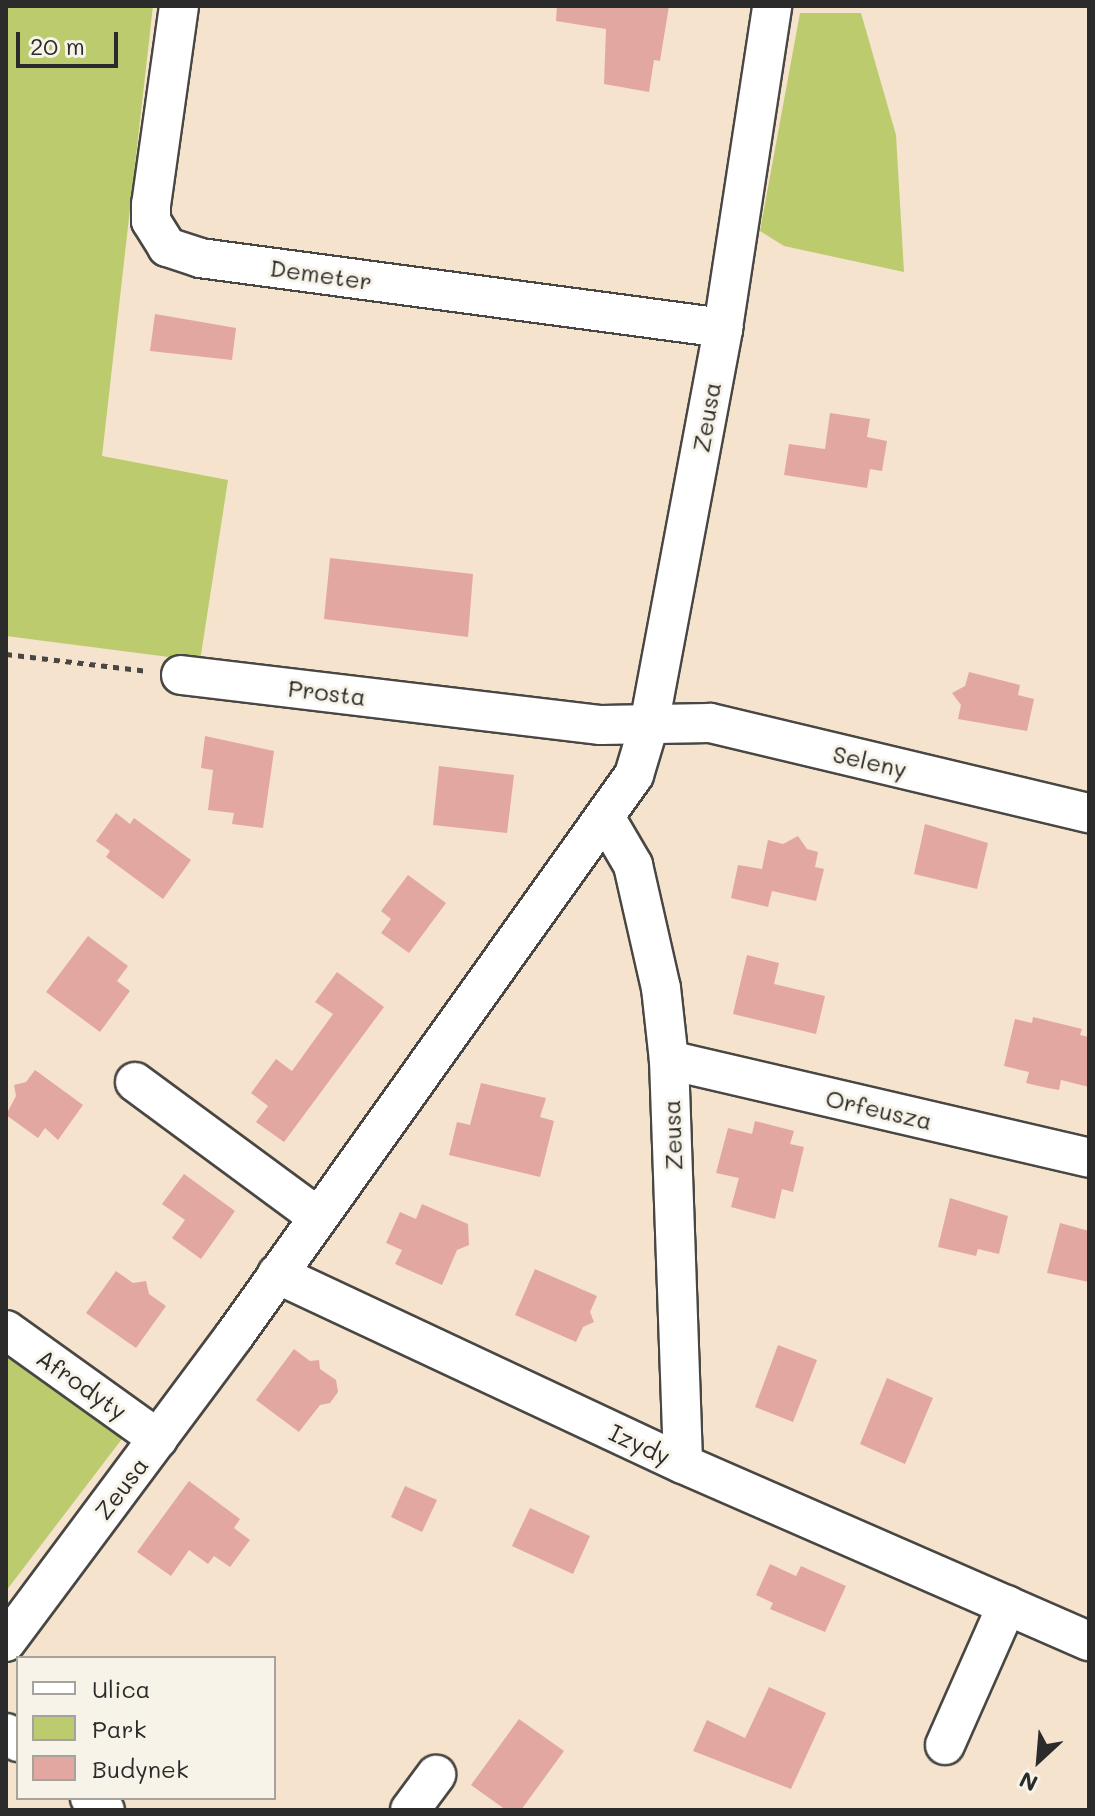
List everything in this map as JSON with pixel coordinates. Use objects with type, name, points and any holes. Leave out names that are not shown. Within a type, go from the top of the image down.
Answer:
[{"type":"street","name":"Demeter","points":[[179,6],[151,204],[151,221],[167,247],[200,258],[723,328]]},
{"type":"street","name":"Zeusa","points":[[6,1642],[158,1439],[634,775],[649,725],[723,328],[772,6]]},
{"type":"street","name":"Prosta","points":[[181,675],[601,725],[649,725]]},
{"type":"street","name":"Seleny","points":[[649,725],[710,723],[1089,813]]},
{"type":"street","name":"Zeusa","points":[[605,817],[625,846],[643,900],[669,1060],[683,1464]]},
{"type":"street","name":"Orfeusza","points":[[669,1060],[1089,1158]]},
{"type":"street","points":[[135,1082],[317,1216]]},
{"type":"street","name":"Izydy","points":[[277,1274],[683,1464],[1089,1641]]},
{"type":"street","name":"Afrodyty","points":[[6,1330],[158,1439]]},
{"type":"street","points":[[945,1745],[1007,1605]]},
{"type":"street","points":[[410,1810],[436,1775]]},
{"type":"path","points":[[6,654],[181,675]]},
{"type":"green space","points":[[6,6],[153,6],[102,456],[228,480],[200,661],[6,636]]},
{"type":"green space","points":[[800,13],[861,13],[896,135],[904,272],[784,246],[760,231]]},
{"type":"green space","points":[[6,1347],[128,1431],[6,1591]]},
{"type":"building","points":[[557,6],[669,6],[660,61],[654,60],[649,92],[604,84],[606,29],[556,21]]},
{"type":"building","points":[[155,314],[236,328],[232,360],[150,351]]},
{"type":"building","points":[[830,413],[870,419],[867,437],[887,441],[882,471],[870,469],[867,488],[784,475],[789,444],[825,449]]},
{"type":"building","points":[[330,558],[473,574],[468,637],[324,619]]},
{"type":"building","points":[[969,672],[1020,685],[1018,695],[1034,699],[1027,731],[958,719],[961,705],[952,693],[965,686]]},
{"type":"building","points":[[205,736],[274,751],[263,828],[232,824],[234,813],[208,810],[213,770],[201,768]]},
{"type":"building","points":[[439,766],[514,775],[507,833],[433,825]]},
{"type":"building","points":[[116,813],[130,824],[134,818],[191,860],[163,899],[106,857],[110,851],[96,841]]},
{"type":"building","points":[[925,824],[988,843],[977,889],[914,874]]},
{"type":"building","points":[[798,836],[807,849],[818,852],[815,867],[824,869],[816,901],[772,891],[768,907],[731,898],[738,865],[762,869],[768,840],[783,844]]},
{"type":"building","points":[[408,875],[446,903],[409,953],[381,933],[391,919],[381,911]]},
{"type":"building","points":[[88,936],[128,966],[117,981],[130,991],[100,1032],[46,992]]},
{"type":"building","points":[[747,955],[779,963],[774,984],[825,996],[816,1034],[733,1014]]},
{"type":"building","points":[[337,972],[384,1007],[284,1142],[256,1122],[268,1106],[251,1093],[276,1059],[292,1071],[333,1014],[315,1002]]},
{"type":"building","points":[[1033,1017],[1082,1029],[1080,1035],[1089,1037],[1089,1087],[1061,1080],[1059,1090],[1026,1083],[1029,1072],[1004,1066],[1015,1019],[1032,1023]]},
{"type":"building","points":[[35,1070],[83,1105],[58,1140],[45,1128],[38,1138],[6,1115],[16,1096],[14,1085],[26,1082]]},
{"type":"building","points":[[481,1083],[546,1098],[540,1117],[554,1121],[540,1177],[449,1155],[457,1122],[470,1125]]},
{"type":"building","points":[[755,1121],[794,1131],[790,1144],[804,1147],[793,1192],[782,1189],[775,1219],[731,1207],[739,1178],[716,1173],[728,1128],[752,1134]]},
{"type":"building","points":[[184,1174],[235,1211],[201,1259],[172,1238],[185,1220],[162,1204]]},
{"type":"building","points":[[950,1198],[1008,1216],[999,1254],[978,1249],[976,1256],[938,1247]]},
{"type":"building","points":[[422,1204],[468,1224],[469,1245],[457,1250],[442,1285],[395,1264],[402,1250],[386,1243],[400,1212],[416,1219]]},
{"type":"building","points":[[1060,1223],[1089,1231],[1089,1282],[1047,1273]]},
{"type":"building","points":[[535,1269],[597,1296],[590,1312],[594,1322],[583,1327],[576,1342],[515,1315]]},
{"type":"building","points":[[116,1271],[133,1283],[146,1281],[149,1294],[166,1306],[136,1348],[86,1313]]},
{"type":"building","points":[[778,1345],[817,1360],[793,1422],[755,1407]]},
{"type":"building","points":[[294,1349],[310,1361],[319,1360],[320,1369],[336,1380],[338,1392],[330,1403],[320,1405],[299,1432],[256,1400]]},
{"type":"building","points":[[887,1378],[933,1398],[905,1464],[860,1444]]},
{"type":"building","points":[[189,1481],[240,1519],[234,1528],[250,1540],[230,1567],[214,1556],[208,1564],[189,1550],[171,1576],[137,1552]]},
{"type":"building","points":[[405,1486],[437,1500],[422,1532],[391,1517]]},
{"type":"building","points":[[530,1508],[590,1536],[573,1574],[512,1546]]},
{"type":"building","points":[[770,1564],[796,1576],[801,1566],[846,1586],[825,1632],[770,1609],[773,1603],[756,1595]]},
{"type":"building","points":[[769,1687],[826,1713],[791,1789],[693,1751],[707,1720],[745,1738]]},
{"type":"building","points":[[519,1719],[564,1751],[521,1810],[506,1810],[471,1785]]}]
